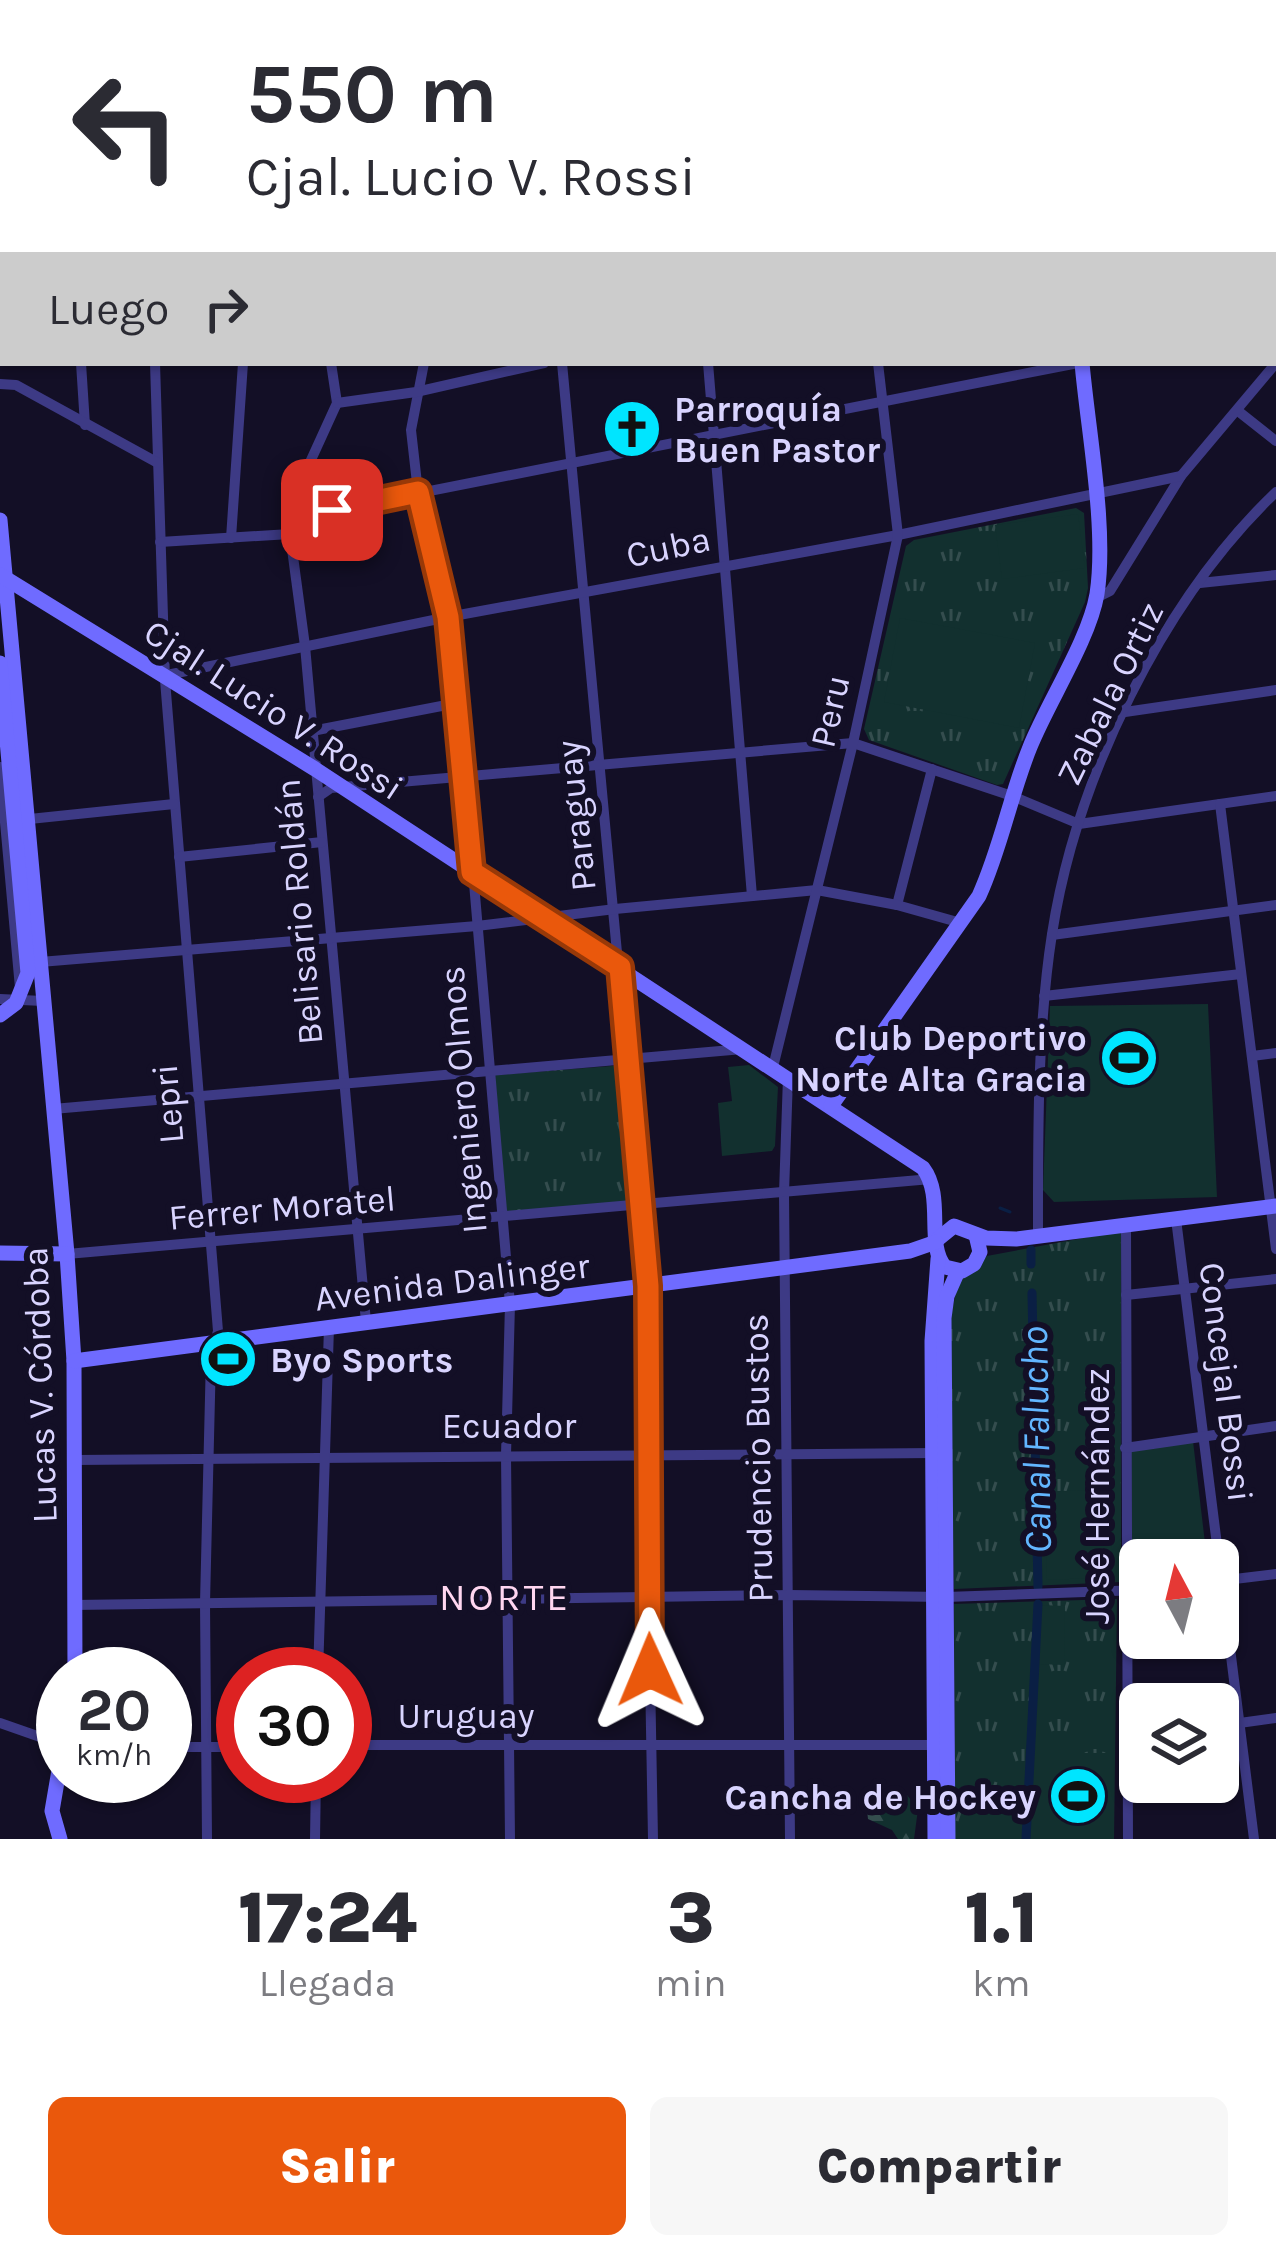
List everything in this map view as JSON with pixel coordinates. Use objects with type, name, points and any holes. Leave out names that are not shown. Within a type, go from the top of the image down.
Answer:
[{"type":"street","points":[[80,366],[85,425]]},
{"type":"street","name":"Lepri","points":[[155,366],[174,804],[218,1331],[208,1458],[207,1839]]},
{"type":"street","points":[[231,538],[244,366]]},
{"type":"street","points":[[332,366],[338,403],[416,392],[531,366]]},
{"type":"street","name":"Ingeniero Olmos","points":[[423,366],[411,430],[418,492],[448,617],[510,1304],[506,1454],[510,1839]]},
{"type":"street","name":"Paraguay","points":[[562,366],[648,1286],[653,1839]]},
{"type":"street","points":[[708,366],[752,896]]},
{"type":"street","name":"Peru","points":[[780,1072],[898,535],[878,366]]},
{"type":"street","points":[[288,519],[1066,366]]},
{"type":"street","points":[[831,1106],[962,923],[993,866],[1029,748],[1096,598],[1094,495],[1080,366]]},
{"type":"street","points":[[1096,598],[1110,591],[1181,476],[1274,366]]},
{"type":"street","points":[[0,384],[16,385],[158,463]]},
{"type":"street","name":"Belisario Roldán","points":[[338,403],[288,519],[305,646],[366,1322]]},
{"type":"street","points":[[1238,411],[1276,441]]},
{"type":"street","name":"Cuba","points":[[167,675],[1181,476]]},
{"type":"street","name":"Zabala Ortiz","points":[[1038,1236],[1044,996],[1063,878],[1079,824],[1102,758],[1159,644],[1248,519],[1276,492]]},
{"type":"street","name":"Lucas V. Córdoba","points":[[0,520],[15,820]]},
{"type":"street","points":[[160,542],[290,534]]},
{"type":"street","name":"Cjal. Lucio V. Rossi","points":[[2,575],[167,675],[744,1048],[923,1168],[932,1185]]},
{"type":"street","points":[[1200,583],[1276,575]]},
{"type":"street","name":"Lucas V. Córdoba","points":[[0,663],[15,820],[34,968],[43,1001],[67,1254],[74,1361],[74,1647]]},
{"type":"street","points":[[1126,712],[1276,690]]},
{"type":"street","points":[[312,731],[457,703]]},
{"type":"street","points":[[318,797],[323,790],[342,788],[853,743],[1012,796],[1079,824],[1276,796]]},
{"type":"street","points":[[0,766],[15,820],[7,909],[20,981],[0,1015]]},
{"type":"street","points":[[897,905],[932,769]]},
{"type":"street","points":[[15,820],[174,804]]},
{"type":"street","points":[[1220,804],[1274,1203],[1276,1249]]},
{"type":"street","points":[[178,857],[322,842]]},
{"type":"street","points":[[34,968],[817,890],[962,923]]},
{"type":"street","points":[[1052,935],[1276,905]]},
{"type":"street","name":"Lucas V. Córdoba","points":[[8,1001],[34,968]]},
{"type":"street","points":[[1044,996],[1240,974]]},
{"type":"street","points":[[8,1001],[43,1001]]},
{"type":"street","points":[[53,1109],[744,1048]]},
{"type":"street","points":[[1252,1056],[1276,1053]]},
{"type":"street","name":"Prudencio Bustos","points":[[780,1072],[790,1839]]},
{"type":"street","points":[[932,1185],[939,1210],[954,1226],[968,1228],[978,1243],[972,1267],[958,1271],[948,1269],[937,1249]]},
{"type":"street","points":[[932,1185],[937,1249],[932,1317],[941,1745],[948,1839]]},
{"type":"street","name":"Ferrer Moratel","points":[[67,1254],[784,1193],[932,1185]]},
{"type":"street","points":[[978,1243],[1274,1203]]},
{"type":"street","name":"Concejal Bossi","points":[[1176,1219],[1215,1539]]},
{"type":"street","name":"José Hernández","points":[[1126,1224],[1125,1448],[1130,1539]]},
{"type":"street","points":[[937,1249],[954,1226]]},
{"type":"street","name":"Avenida Dalinger","points":[[74,1361],[937,1249]]},
{"type":"street","points":[[0,1253],[67,1254]]},
{"type":"street","points":[[938,1453],[944,1318],[958,1271]]},
{"type":"street","points":[[1126,1295],[1276,1279]]},
{"type":"street","points":[[319,1647],[329,1328]]},
{"type":"street","points":[[1125,1448],[1276,1426]]},
{"type":"street","name":"Ecuador","points":[[75,1460],[938,1453]]},
{"type":"street","points":[[1239,1579],[1276,1574]]},
{"type":"street","points":[[73,1605],[1119,1591]]},
{"type":"street","points":[[1239,1723],[1276,1718]]},
{"type":"street","points":[[0,1723],[36,1736]]},
{"type":"street","name":"Concejal Bossi","points":[[1239,1723],[1254,1839]]},
{"type":"street","name":"Uruguay","points":[[372,1745],[941,1745]]},
{"type":"street","points":[[935,1839],[941,1745]]},
{"type":"street","points":[[192,1747],[216,1747]]},
{"type":"street","points":[[53,1803],[60,1839]]},
{"type":"street","points":[[315,1839],[316,1803]]},
{"type":"street","name":"José Hernández","points":[[1128,1839],[1130,1803]]},
{"type":"green space","points":[[1076,508],[1084,513],[1085,602],[1003,784],[869,740],[864,729],[906,546],[914,540]]},
{"type":"green space","points":[[1078,514],[1085,568],[1002,579],[995,525]]},
{"type":"green space","points":[[900,618],[1035,643],[1019,728],[884,702]]},
{"type":"green space","name":"Club Deportivo Norte Alta Gracia","points":[[1208,1004],[1217,1197],[1054,1202],[1043,1190],[1050,1006]]},
{"type":"green space","points":[[625,1065],[636,1203],[506,1213],[495,1075]]},
{"type":"green space","points":[[749,1065],[778,1087],[775,1146],[772,1151],[722,1156],[718,1103],[732,1101],[728,1067]]},
{"type":"green space","points":[[1121,1231],[1119,1582],[954,1589],[950,1322],[958,1282],[987,1256]]},
{"type":"green space","points":[[1193,1441],[1205,1539],[1132,1539],[1131,1449]]},
{"type":"green space","points":[[1109,1489],[1113,1577],[1047,1580],[1044,1492]]},
{"type":"green space","points":[[1117,1599],[1114,1839],[955,1839],[954,1604]]},
{"type":"green space","points":[[1040,1605],[1065,1606],[1064,1665],[1039,1664]]},
{"type":"green space","name":"Cancha de Hockey","points":[[1043,1753],[1114,1753],[1114,1839],[1043,1839]]},
{"type":"green space","points":[[903,1790],[918,1809],[914,1839],[898,1839],[892,1830],[868,1819],[867,1810],[873,1804],[878,1810],[881,1792],[887,1797]]},
{"type":"waterway","points":[[1000,1208],[1010,1212]]},
{"type":"waterway","name":"Canal Falucho","points":[[1031,1250],[1031,1264]]},
{"type":"waterway","name":"Canal Falucho","points":[[1032,1293],[1038,1587]]},
{"type":"waterway","name":"Canal Falucho","points":[[1026,1839],[1038,1604]]},
{"type":"place","name":"Parroquía Buen Pastor","points":[[632,429]]},
{"type":"place","name":"Club Deportivo Norte Alta Gracia","points":[[1129,1058]]},
{"type":"place","name":"Byo Sports","points":[[228,1359]]},
{"type":"place","name":"Cancha de Hockey","points":[[1078,1796]]},
{"type":"district","name":"NORTE","points":[[505,1596]]},
{"type":"route","points":[[332,510],[418,492],[448,617],[472,872],[620,967],[648,1286],[650,1670]]}]
